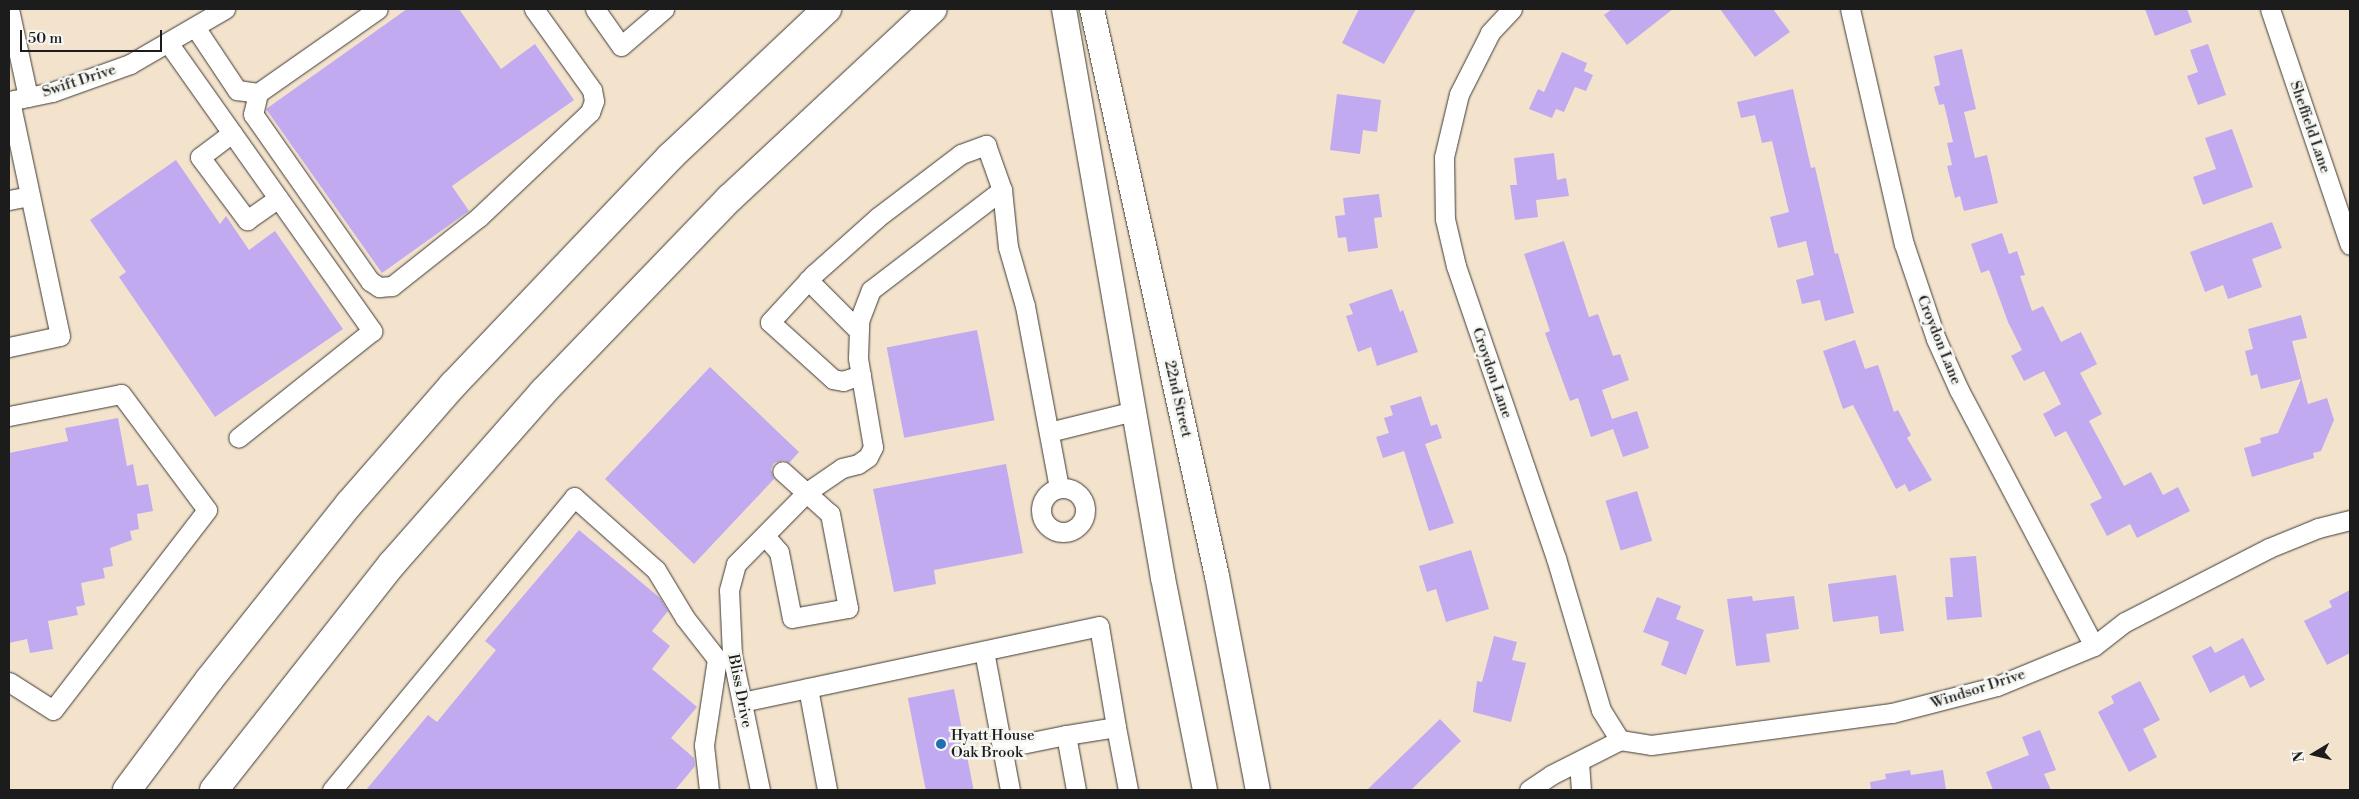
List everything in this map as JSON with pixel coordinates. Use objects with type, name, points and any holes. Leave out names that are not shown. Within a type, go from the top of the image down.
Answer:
[{"type":"highway","points":[[126,790],[209,680],[350,503],[453,385],[670,157],[827,9]]},
{"type":"highway","points":[[214,790],[392,564],[530,406],[723,205],[933,9]]},
{"type":"main road","points":[[1064,9],[1134,411],[1205,790]]},
{"type":"main road","name":"22nd Street","points":[[1092,9],[1217,576],[1258,790]]},
{"type":"street","points":[[9,9],[16,100],[30,196],[60,336],[9,347]]},
{"type":"street","name":"Swift Drive","points":[[16,100],[91,80],[169,44],[225,9]]},
{"type":"street","points":[[378,9],[258,93],[253,114],[370,281],[378,287],[392,286],[479,217],[590,112],[594,101],[592,90],[534,9]]},
{"type":"street","points":[[595,9],[621,46],[664,9]]},
{"type":"street","name":"Croydon Lane","points":[[1512,9],[1490,33],[1459,94],[1444,157],[1444,219],[1456,266],[1556,558],[1601,710],[1620,740]]},
{"type":"street","name":"Croydon Lane","points":[[1850,9],[1904,244],[1936,339],[1959,390],[2094,646]]},
{"type":"street","name":"Sheffield Lane","points":[[2270,9],[2350,245]]},
{"type":"street","points":[[195,27],[237,90],[258,93]]},
{"type":"street","points":[[169,44],[372,331],[238,438]]},
{"type":"street","points":[[232,133],[200,157],[246,220],[278,198]]},
{"type":"street","points":[[861,375],[843,381],[833,379],[770,322],[808,280],[878,217],[960,154],[986,144],[1002,190],[1008,247],[1026,306],[1059,488]]},
{"type":"street","points":[[808,280],[858,330],[871,290],[1002,190]]},
{"type":"street","points":[[9,200],[30,196]]},
{"type":"street","name":"Bliss Drive","points":[[760,790],[742,702],[724,657],[729,590],[736,564],[807,492],[842,468],[868,457],[873,447],[861,375],[858,330]]},
{"type":"street","points":[[9,416],[121,394],[207,510],[52,710],[9,682]]},
{"type":"street","points":[[1049,432],[1134,411]]},
{"type":"street","points":[[765,536],[779,552],[792,618],[848,608],[830,514],[782,471]]},
{"type":"street","points":[[332,790],[574,497],[656,570],[684,618],[724,657],[704,745],[710,790]]},
{"type":"street","name":"Windsor Drive","points":[[1620,740],[1652,745],[1892,713],[1997,686],[2094,646],[2126,622],[2269,548],[2318,528],[2350,520]]},
{"type":"street","points":[[742,702],[1100,626],[1128,790]]},
{"type":"street","points":[[984,651],[1010,790]]},
{"type":"street","points":[[808,688],[827,790]]},
{"type":"street","points":[[1002,748],[1116,727]]},
{"type":"street","points":[[1066,735],[1076,790]]},
{"type":"street","points":[[1529,790],[1551,775],[1620,740]]},
{"type":"street","points":[[1579,762],[1581,790]]},
{"type":"building","points":[[407,9],[459,9],[501,69],[535,44],[574,100],[452,186],[469,211],[382,273],[266,109]]},
{"type":"building","points":[[1359,9],[1416,9],[1384,64],[1342,43]]},
{"type":"building","points":[[1612,9],[1673,9],[1627,45],[1604,15]]},
{"type":"building","points":[[1720,9],[1773,9],[1790,32],[1755,57]]},
{"type":"building","points":[[2145,9],[2187,9],[2192,22],[2155,36]]},
{"type":"building","points":[[2208,44],[2226,95],[2198,105],[2187,76],[2198,72],[2190,50]]},
{"type":"building","points":[[1962,49],[1976,109],[1964,112],[1975,158],[1987,155],[1998,203],[1964,211],[1960,196],[1955,198],[1947,166],[1952,165],[1947,143],[1953,142],[1944,104],[1939,105],[1934,87],[1940,85],[1934,56]]},
{"type":"building","points":[[1562,52],[1587,63],[1584,71],[1593,75],[1586,91],[1575,87],[1564,112],[1556,109],[1552,118],[1529,109],[1538,89],[1544,92]]},
{"type":"building","points":[[1793,89],[1811,168],[1815,167],[1835,254],[1838,253],[1854,313],[1825,321],[1820,300],[1802,304],[1796,280],[1814,275],[1806,241],[1778,248],[1770,217],[1789,212],[1772,141],[1762,143],[1755,115],[1741,118],[1737,102]]},
{"type":"building","points":[[1337,94],[1381,100],[1377,132],[1363,130],[1360,154],[1330,150]]},
{"type":"building","points":[[2232,129],[2253,187],[2203,205],[2193,177],[2216,169],[2205,138]]},
{"type":"building","points":[[1554,153],[1557,180],[1566,178],[1569,196],[1536,200],[1538,217],[1515,220],[1510,185],[1517,185],[1514,158]]},
{"type":"building","points":[[176,160],[220,224],[226,216],[249,250],[275,231],[343,329],[215,417],[119,277],[126,272],[90,220]]},
{"type":"building","points":[[1379,194],[1382,217],[1374,218],[1378,248],[1348,252],[1346,237],[1338,238],[1335,216],[1345,215],[1343,198]]},
{"type":"building","points":[[2272,222],[2282,248],[2252,259],[2262,287],[2228,299],[2223,285],[2205,292],[2190,252]]},
{"type":"building","points":[[2002,233],[2009,254],[2017,251],[2025,275],[2020,276],[2032,311],[2043,306],[2061,342],[2081,332],[2097,364],[2080,373],[2102,414],[2089,421],[2124,486],[2151,472],[2163,495],[2178,487],[2190,511],[2137,538],[2130,524],[2107,536],[2090,504],[2102,498],[2066,431],[2055,437],[2043,414],[2061,404],[2044,371],[2024,381],[2011,356],[2022,350],[2008,322],[1989,270],[1981,273],[1971,244]]},
{"type":"building","points":[[1564,241],[1589,317],[1598,314],[1613,356],[1620,354],[1629,380],[1602,390],[1612,419],[1637,411],[1649,448],[1623,457],[1613,429],[1591,437],[1578,398],[1570,401],[1545,333],[1550,331],[1524,254]]},
{"type":"building","points":[[1392,289],[1400,312],[1403,310],[1418,352],[1377,366],[1371,347],[1358,352],[1346,316],[1353,314],[1349,304]]},
{"type":"building","points":[[2301,315],[2307,338],[2292,341],[2308,404],[2327,398],[2334,420],[2321,451],[2313,453],[2314,458],[2252,477],[2244,448],[2261,443],[2260,438],[2278,433],[2301,379],[2261,389],[2257,374],[2251,376],[2245,351],[2253,349],[2248,329]]},
{"type":"building","points":[[977,330],[995,420],[904,438],[887,348]]},
{"type":"building","points":[[1855,340],[1865,369],[1878,365],[1894,412],[1898,410],[1911,435],[1907,438],[1932,480],[1909,492],[1905,484],[1896,489],[1853,405],[1843,409],[1823,351]]},
{"type":"building","points":[[710,367],[799,452],[789,463],[784,460],[774,463],[771,469],[774,479],[694,564],[605,479]]},
{"type":"building","points":[[1421,396],[1431,426],[1437,424],[1442,438],[1425,444],[1454,523],[1429,531],[1404,451],[1383,458],[1376,437],[1389,433],[1384,418],[1393,415],[1390,406]]},
{"type":"building","points":[[118,418],[127,466],[133,464],[137,486],[148,484],[153,511],[137,514],[139,529],[130,531],[132,540],[110,548],[113,566],[103,568],[105,578],[81,583],[85,605],[76,607],[78,615],[48,621],[53,649],[30,653],[27,639],[9,643],[9,453],[68,441],[65,428]]},
{"type":"building","points":[[1006,464],[1023,553],[934,570],[936,584],[894,592],[873,489]]},
{"type":"building","points":[[1637,491],[1652,541],[1621,550],[1605,501]]},
{"type":"building","points":[[579,530],[660,598],[668,611],[652,631],[670,646],[652,669],[697,707],[671,738],[694,758],[695,766],[675,790],[366,790],[428,715],[437,722],[496,650],[485,641]]},
{"type":"building","points":[[1471,550],[1489,609],[1446,622],[1436,589],[1427,592],[1419,566]]},
{"type":"building","points":[[1976,556],[1982,617],[1947,620],[1945,597],[1953,597],[1950,558]]},
{"type":"building","points":[[1896,575],[1904,631],[1880,634],[1878,616],[1833,622],[1828,584]]},
{"type":"building","points":[[2350,590],[2350,653],[2327,665],[2304,621],[2332,607],[2329,601]]},
{"type":"building","points":[[1752,596],[1753,601],[1794,596],[1799,629],[1766,634],[1770,662],[1736,666],[1727,599]]},
{"type":"building","points":[[1657,597],[1681,606],[1676,619],[1704,630],[1686,675],[1661,665],[1669,642],[1643,632]]},
{"type":"building","points":[[1494,636],[1517,642],[1512,660],[1526,663],[1511,722],[1473,712],[1477,681],[1482,682]]},
{"type":"building","points":[[2243,638],[2265,680],[2250,688],[2244,675],[2210,693],[2192,656],[2211,646],[2215,653]]},
{"type":"building","points":[[2140,681],[2160,720],[2143,729],[2157,757],[2129,772],[2098,712],[2114,703],[2111,696]]},
{"type":"building","name":"Hyatt House Oak Brook","points":[[954,689],[974,790],[926,790],[908,698]]},
{"type":"building","points":[[1440,719],[1461,741],[1411,790],[1367,790]]},
{"type":"building","points":[[2040,730],[2056,770],[2044,774],[2051,790],[1993,790],[1986,772],[2029,755],[2022,737]]},
{"type":"building","points":[[1910,770],[1911,775],[1943,770],[1946,790],[1871,790],[1870,782],[1886,779],[1885,774]]},
{"type":"place","name":"Hyatt House Oak Brook","points":[[941,744]]}]
